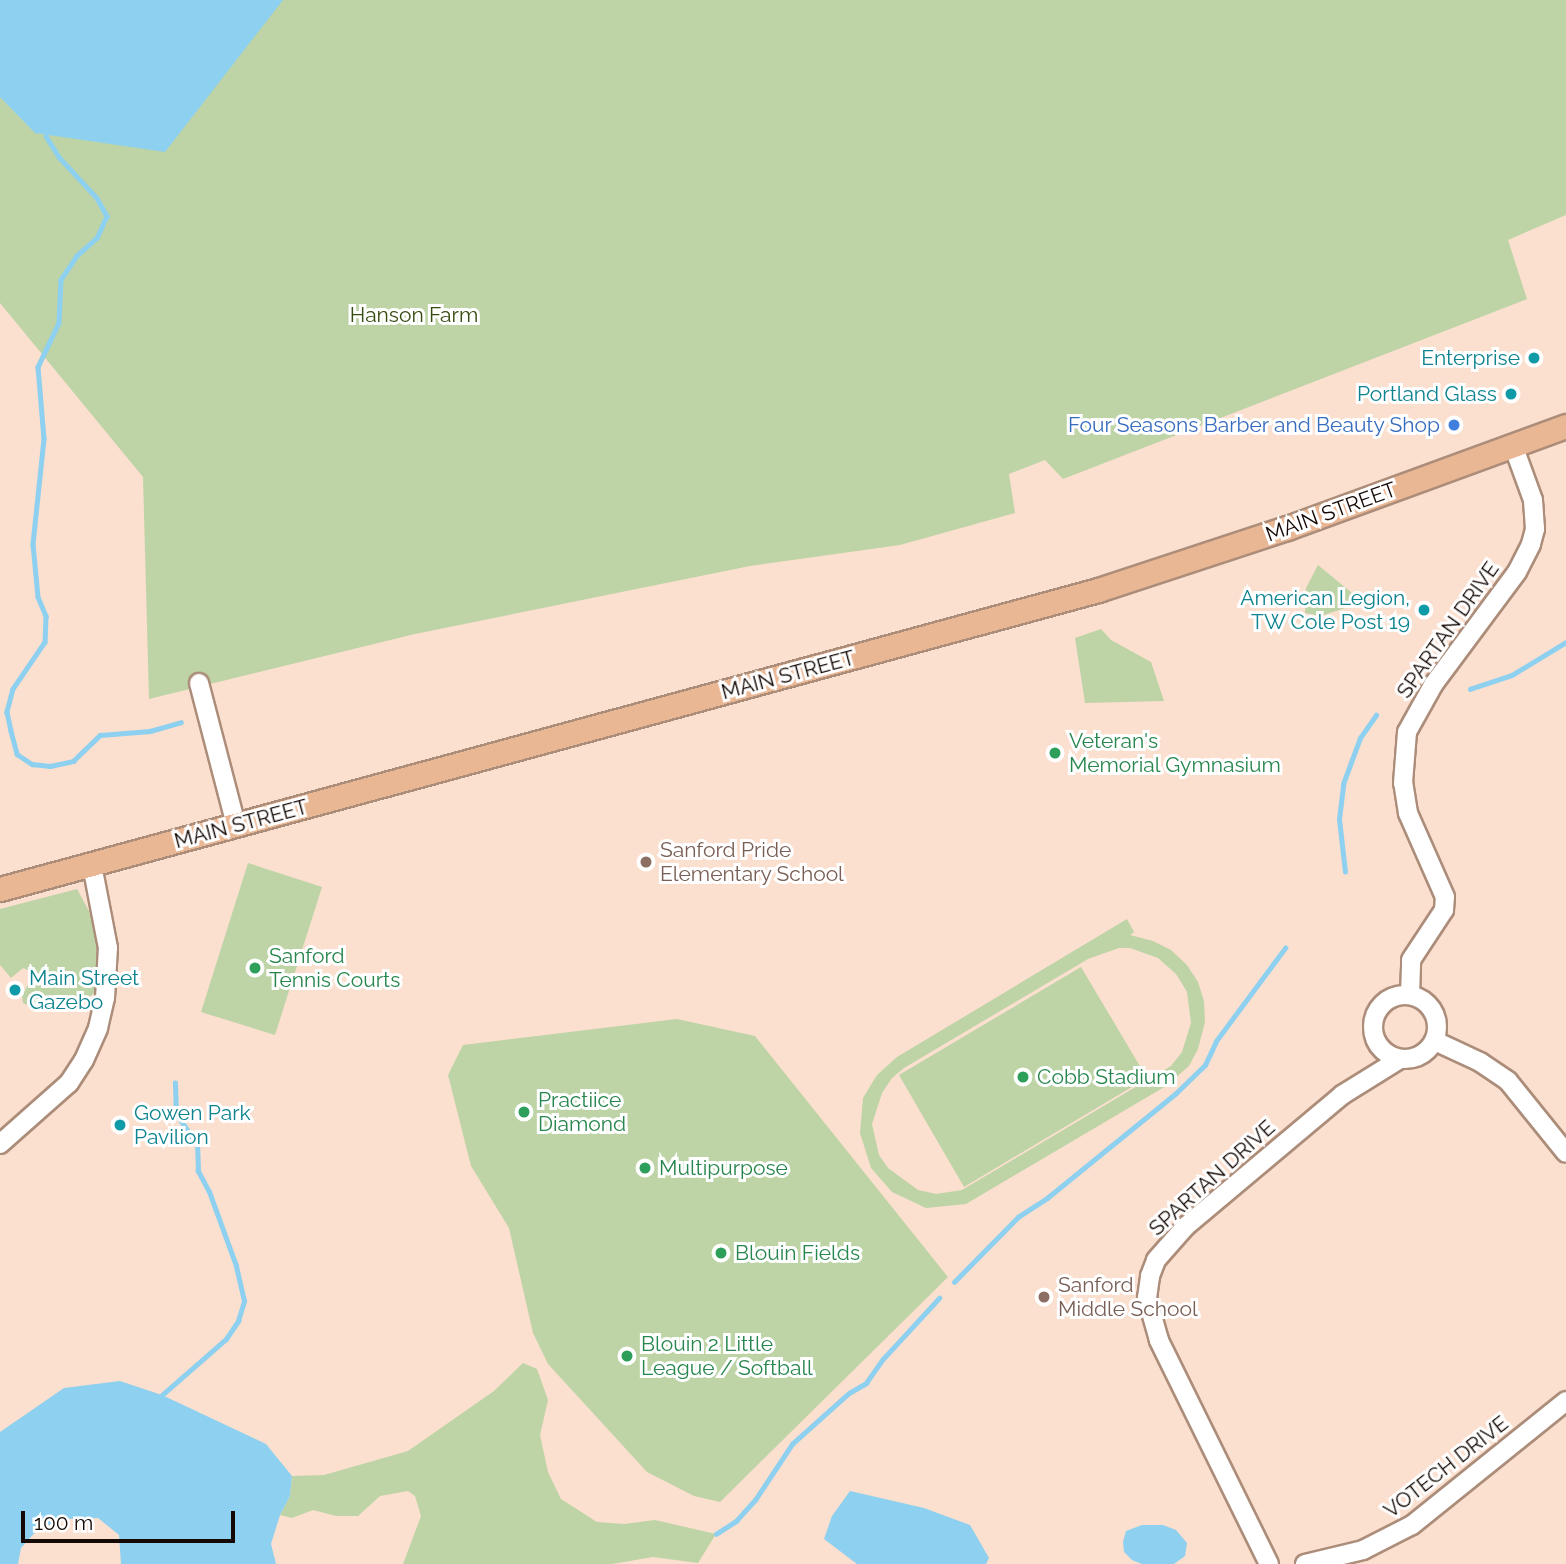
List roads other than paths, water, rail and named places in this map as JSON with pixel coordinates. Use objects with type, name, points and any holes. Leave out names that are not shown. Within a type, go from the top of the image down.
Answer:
[{"type":"main road","name":"MAIN STREET","points":[[0,889],[1098,590],[1287,528],[1566,426]]},
{"type":"street","name":"SPARTAN DRIVE","points":[[1410,995],[1411,960],[1444,910],[1445,897],[1408,813],[1403,783],[1407,732],[1433,685],[1517,572],[1531,544],[1535,529],[1533,500],[1513,445]]},
{"type":"street","points":[[199,683],[236,825]]},
{"type":"street","points":[[0,1144],[69,1083],[84,1060],[98,1028],[106,998],[108,948],[92,864]]},
{"type":"street","points":[[1410,995],[1432,1009],[1437,1024],[1435,1041],[1417,1058],[1400,1059],[1379,1046],[1373,1022],[1387,1001],[1410,995]]},
{"type":"street","points":[[1435,1041],[1480,1062],[1508,1081],[1566,1153]]},
{"type":"street","name":"SPARTAN DRIVE","points":[[1269,1564],[1159,1340],[1147,1298],[1150,1276],[1156,1259],[1186,1226],[1342,1095],[1400,1059]]},
{"type":"street","name":"VOTECH DRIVE","points":[[1305,1564],[1363,1550],[1412,1525],[1566,1401]]},
{"type":"water","points":[[0,0],[283,0],[165,152],[35,133],[0,97]]},
{"type":"water","points":[[120,1381],[162,1395],[266,1444],[292,1476],[290,1496],[280,1515],[271,1544],[276,1564],[121,1564],[119,1535],[98,1518],[66,1519],[38,1529],[21,1548],[18,1564],[0,1564],[0,1432],[64,1388]]},
{"type":"water","points":[[850,1491],[924,1508],[970,1525],[989,1558],[986,1564],[857,1564],[824,1539],[832,1516]]},
{"type":"water","points":[[1142,1525],[1163,1525],[1176,1530],[1187,1543],[1185,1556],[1174,1564],[1142,1564],[1132,1560],[1124,1552],[1126,1531]]},
{"type":"waterway","points":[[46,136],[59,157],[97,198],[107,216],[97,238],[77,256],[61,280],[59,323],[38,367],[44,439],[33,544],[38,597],[46,616],[45,642],[13,689],[7,712],[11,731],[17,754],[32,764],[50,766],[73,761],[100,735],[150,731],[181,722]]},
{"type":"waterway","points":[[1470,689],[1512,675],[1566,642]]},
{"type":"waterway","points":[[1345,872],[1339,819],[1343,784],[1360,738],[1376,715]]},
{"type":"waterway","points":[[954,1282],[1018,1217],[1047,1198],[1176,1093],[1205,1065],[1216,1041],[1285,948]]},
{"type":"waterway","points":[[162,1395],[226,1339],[238,1321],[244,1301],[236,1266],[209,1192],[198,1171],[197,1145],[176,1114],[175,1083]]},
{"type":"waterway","points":[[716,1534],[736,1521],[755,1500],[792,1444],[849,1393],[866,1383],[883,1359],[939,1298]]},
{"type":"place","name":"Enterprise","points":[[1534,358]]},
{"type":"place","name":"Portland Glass","points":[[1511,394]]},
{"type":"place","name":"Four Seasons Barber and Beauty Shop","points":[[1454,425]]},
{"type":"place","name":"American Legion, TW Cole Post 19","points":[[1424,610]]},
{"type":"place","name":"Veteran's Memorial Gymnasium","points":[[1055,753]]},
{"type":"place","name":"Sanford Pride Elementary School","points":[[646,862]]},
{"type":"place","name":"Sanford Tennis Courts","points":[[255,968]]},
{"type":"place","name":"Main Street Gazebo","points":[[15,990]]},
{"type":"place","name":"Cobb Stadium","points":[[1023,1077]]},
{"type":"place","name":"Practiice Diamond","points":[[524,1112]]},
{"type":"place","name":"Gowen Park Pavilion","points":[[120,1125]]},
{"type":"place","name":"Multipurpose","points":[[645,1168]]},
{"type":"place","name":"Blouin Fields","points":[[721,1253]]},
{"type":"place","name":"Sanford Middle School","points":[[1044,1297]]},
{"type":"place","name":"Blouin 2 Little League / Softball","points":[[627,1356]]},
{"type":"park label","name":"Hanson Farm","points":[[414,315]]}]
